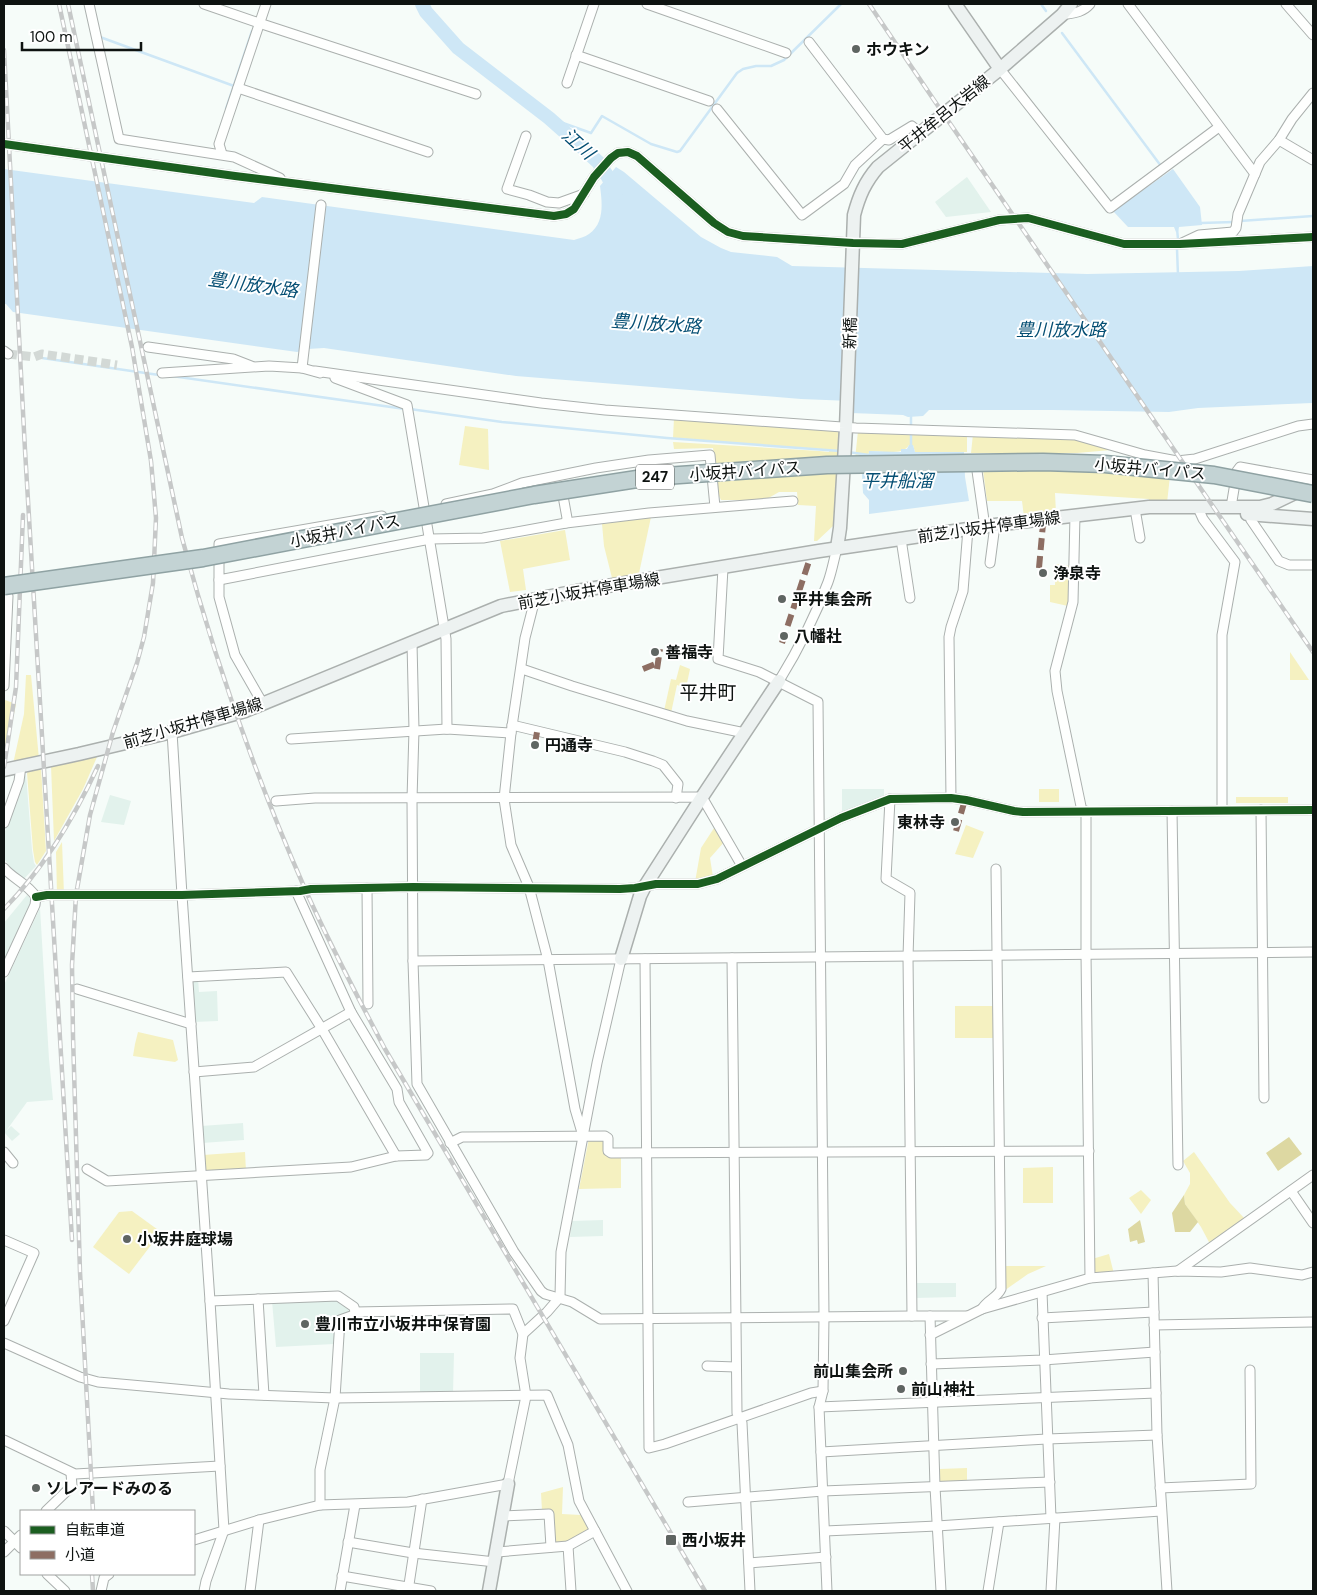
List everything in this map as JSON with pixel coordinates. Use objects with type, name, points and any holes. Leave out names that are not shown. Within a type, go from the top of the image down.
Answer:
[{"type":"highway","name":"小坂井バイパス","points":[[6,591],[202,558],[524,497],[650,477],[827,465],[1043,462],[1096,464],[1214,475],[1313,494]]},
{"type":"main road","points":[[955,4],[1000,69]]},
{"type":"main road","name":"平井牟呂大岩線","points":[[853,244],[854,215],[858,198],[867,180],[878,168],[1000,69],[1062,15],[1071,4]]},
{"type":"main road","name":"新橋","points":[[846,425],[853,244]]},
{"type":"main road","points":[[837,548],[840,528],[846,425]]},
{"type":"main road","name":"前芝小坂井停車場線","points":[[4,770],[172,732],[245,711],[501,606],[837,548],[990,526],[1135,509],[1266,506],[1305,488],[1313,487]]},
{"type":"main road","name":"前芝小坂井停車場線","points":[[1198,508],[1313,519]]},
{"type":"main road","points":[[621,959],[640,896],[702,797],[779,681]]},
{"type":"main road","points":[[489,1591],[508,1484]]},
{"type":"street","points":[[89,4],[119,139],[234,157],[290,182]]},
{"type":"street","points":[[204,4],[476,94]]},
{"type":"street","points":[[222,154],[219,144],[266,4]]},
{"type":"street","points":[[567,83],[594,4]]},
{"type":"street","points":[[647,4],[786,53]]},
{"type":"street","points":[[1062,15],[1079,12],[1090,4]]},
{"type":"street","points":[[1128,4],[1255,174]]},
{"type":"street","points":[[1286,4],[1313,35]]},
{"type":"street","points":[[809,42],[883,139],[889,140],[912,126],[921,134]]},
{"type":"street","points":[[576,55],[709,101]]},
{"type":"street","points":[[1000,69],[1110,208],[1219,127]]},
{"type":"street","points":[[238,88],[428,152]]},
{"type":"street","points":[[1180,244],[1199,235],[1233,232],[1236,228],[1238,214],[1260,162],[1279,140],[1292,119],[1313,93]]},
{"type":"street","points":[[718,109],[802,215],[844,184],[855,165],[883,139]]},
{"type":"street","points":[[526,136],[507,189],[547,202],[560,203],[584,194]]},
{"type":"street","points":[[1279,140],[1313,160]]},
{"type":"street","points":[[4,144],[554,216],[566,214],[574,209],[594,178],[611,158],[618,153],[628,152],[637,156],[714,223],[728,232],[744,236],[853,244],[902,244],[999,220],[1028,218],[1124,244],[1180,244],[1313,237]]},
{"type":"street","points":[[302,366],[321,205]]},
{"type":"street","points":[[148,348],[233,359],[253,367]]},
{"type":"street","points":[[162,373],[302,366],[407,405],[446,639],[447,729]]},
{"type":"street","points":[[315,371],[541,403],[606,410],[846,425],[1075,435],[1145,455],[1176,461],[1195,459],[1298,426],[1313,424]]},
{"type":"street","points":[[263,704],[235,656],[219,597],[219,544],[425,508],[493,494],[522,483],[596,468],[649,460],[710,455],[715,507]]},
{"type":"street","points":[[1231,507],[1237,471],[1240,466],[1313,480]]},
{"type":"street","points":[[977,471],[990,526],[990,563]]},
{"type":"street","points":[[563,496],[567,518],[566,523]]},
{"type":"street","points":[[219,580],[430,539],[483,538],[566,523],[715,507],[793,501]]},
{"type":"street","points":[[1198,508],[1202,519],[1235,562],[1222,636],[1222,810]]},
{"type":"street","points":[[1135,509],[1140,538]]},
{"type":"street","points":[[1249,514],[1279,562],[1289,565],[1313,565]]},
{"type":"street","points":[[1075,515],[1073,602],[1055,671],[1057,691],[1084,812],[1090,1278]]},
{"type":"street","points":[[950,798],[949,637],[962,591],[968,529]]},
{"type":"street","points":[[901,539],[910,598]]},
{"type":"street","points":[[779,681],[821,599],[837,548]]},
{"type":"street","points":[[723,568],[718,659],[759,672],[818,702],[824,1316],[823,1391],[820,1407],[827,1591]]},
{"type":"street","points":[[4,686],[6,591]]},
{"type":"street","points":[[535,599],[525,638],[504,799],[511,845],[529,887],[548,960],[575,1108],[583,1136]]},
{"type":"street","points":[[412,643],[414,730],[412,799],[413,961],[417,1084],[514,1252],[541,1291],[550,1296],[572,1302],[600,1320],[824,1316],[970,1316]]},
{"type":"street","points":[[522,668],[572,686],[687,721],[745,732]]},
{"type":"street","points":[[290,739],[414,730],[512,729],[625,752],[663,765],[678,784],[676,798]]},
{"type":"street","points":[[172,732],[224,1530],[204,1591]]},
{"type":"street","points":[[4,823],[19,781],[20,766]]},
{"type":"street","points":[[276,801],[315,798],[702,797],[742,866]]},
{"type":"street","points":[[36,897],[47,894],[182,895],[311,889],[413,887],[635,888],[698,884],[717,879],[841,818],[890,799],[950,798],[1014,811],[1313,810]]},
{"type":"street","points":[[890,799],[886,880],[910,893],[908,957],[912,1316]]},
{"type":"street","points":[[1172,810],[1178,1166]]},
{"type":"street","points":[[1261,810],[1264,1098]]},
{"type":"street","points":[[4,868],[7,879],[25,885],[36,897],[35,905],[4,972]]},
{"type":"street","points":[[982,1309],[985,1303],[999,1293],[1001,1289],[996,869]]},
{"type":"street","points":[[367,888],[368,1004]]},
{"type":"street","points":[[87,1169],[107,1181],[351,1167],[396,1156],[426,1155],[428,1153],[399,1102],[397,1089],[351,1012],[296,891]]},
{"type":"street","points":[[413,961],[1313,952]]},
{"type":"street","points":[[732,958],[737,1413],[742,1423],[750,1591]]},
{"type":"street","points":[[523,1334],[560,1298],[561,1252],[597,1063],[621,959]]},
{"type":"street","points":[[645,959],[649,1448],[812,1393],[823,1391]]},
{"type":"street","points":[[188,977],[286,972],[322,1029],[396,1156]]},
{"type":"street","points":[[77,988],[190,1024]]},
{"type":"street","points":[[194,1072],[254,1066],[351,1012]]},
{"type":"street","points":[[450,1143],[462,1137],[583,1136],[606,1137],[610,1153],[1089,1151]]},
{"type":"street","points":[[4,1152],[13,1163]]},
{"type":"street","points":[[1177,1271],[1313,1175]]},
{"type":"street","points":[[1291,1191],[1313,1223]]},
{"type":"street","points":[[4,1240],[34,1253],[4,1321]]},
{"type":"street","points":[[930,1335],[982,1309],[1090,1278],[1177,1271],[1221,1272],[1250,1268],[1302,1274],[1313,1272]]},
{"type":"street","points":[[1153,1273],[1157,1434],[1167,1591]]},
{"type":"street","points":[[1042,1292],[1045,1398],[1053,1518],[1051,1591]]},
{"type":"street","points":[[210,1302],[338,1296],[354,1307],[355,1312]]},
{"type":"street","points":[[258,1300],[264,1395]]},
{"type":"street","points":[[195,1540],[259,1520],[320,1505],[408,1502],[508,1484],[526,1396],[520,1358],[523,1334],[513,1309],[355,1312],[354,1315],[340,1320],[335,1398],[320,1470],[320,1505]]},
{"type":"street","points":[[1042,1318],[1154,1312]]},
{"type":"street","points":[[930,1316],[935,1487],[941,1591]]},
{"type":"street","points":[[1154,1325],[1313,1322]]},
{"type":"street","points":[[4,1343],[69,1373],[98,1382],[229,1394],[335,1398],[547,1396],[568,1445],[579,1501],[627,1591]]},
{"type":"street","points":[[931,1364],[1044,1360],[1155,1352]]},
{"type":"street","points":[[706,1366],[736,1367]]},
{"type":"street","points":[[1160,1488],[1251,1484],[1250,1370]]},
{"type":"street","points":[[820,1407],[1156,1393]]},
{"type":"street","points":[[821,1452],[1157,1434]]},
{"type":"street","points":[[4,1440],[72,1473],[220,1466]]},
{"type":"street","points":[[47,1510],[72,1486],[72,1473]]},
{"type":"street","points":[[688,1502],[823,1491],[1050,1482]]},
{"type":"street","points":[[408,1589],[422,1499]]},
{"type":"street","points":[[340,1591],[355,1505]]},
{"type":"street","points":[[825,1531],[937,1526],[1161,1511]]},
{"type":"street","points":[[502,1516],[549,1514],[551,1547]]},
{"type":"street","points":[[250,1591],[259,1520]]},
{"type":"street","points":[[988,1591],[999,1522]]},
{"type":"street","points":[[4,1531],[19,1541],[4,1552]]},
{"type":"street","points":[[348,1542],[414,1553],[496,1557],[551,1547],[568,1546],[595,1531]]},
{"type":"street","points":[[568,1546],[571,1591]]},
{"type":"street","points":[[749,1563],[826,1558]]},
{"type":"street","points":[[48,1575],[65,1591]]},
{"type":"street","points":[[101,1591],[104,1578],[108,1575]]},
{"type":"street","points":[[342,1576],[408,1589],[431,1591]]},
{"type":"shaded area","points":[[967,177],[991,212],[946,217],[935,202]]},
{"type":"shaded area","points":[[674,418],[838,430],[840,432],[833,526],[817,541],[814,541],[816,506],[798,505],[797,492],[779,492],[765,500],[721,500],[713,448],[674,449],[673,442],[829,452],[829,450],[673,438]]},
{"type":"shaded area","points":[[465,426],[488,429],[489,470],[459,465]]},
{"type":"shaded area","points":[[858,431],[966,434],[967,452],[915,452],[913,445],[909,445],[902,451],[897,452],[869,451],[868,459],[855,459]]},
{"type":"shaded area","points":[[973,434],[1063,436],[1144,458],[1111,450],[1077,453],[971,453]]},
{"type":"shaded area","points":[[983,470],[1071,470],[1170,476],[1167,503],[1149,503],[1149,499],[1055,493],[1056,513],[1024,517],[1022,501],[987,501]]},
{"type":"shaded area","points":[[651,517],[638,578],[613,582],[604,546],[602,524]]},
{"type":"shaded area","points":[[565,530],[570,560],[523,569],[526,590],[510,592],[500,541]]},
{"type":"shaded area","points":[[1056,564],[1071,566],[1068,606],[1050,602],[1050,585],[1055,585]]},
{"type":"shaded area","points":[[1290,652],[1309,680],[1290,680]]},
{"type":"shaded area","points":[[680,665],[690,669],[686,688],[677,685],[671,713],[664,711],[671,679],[676,680]]},
{"type":"shaded area","points":[[26,675],[31,675],[39,759],[13,764],[24,714]]},
{"type":"shaded area","points":[[5,700],[16,704],[4,764],[4,708]]},
{"type":"shaded area","points":[[95,755],[97,757],[83,789],[54,841],[51,766]]},
{"type":"shaded area","points":[[41,768],[46,851],[37,865],[33,850],[27,773]]},
{"type":"shaded area","points":[[26,774],[32,850],[36,866],[23,880],[5,860],[4,834]]},
{"type":"shaded area","points":[[842,789],[884,789],[884,797],[842,814]]},
{"type":"shaded area","points":[[1039,789],[1059,789],[1059,802],[1039,802]]},
{"type":"shaded area","points":[[110,795],[131,801],[124,825],[101,822]]},
{"type":"shaded area","points":[[1236,797],[1288,797],[1288,803],[1236,803]]},
{"type":"shaded area","points":[[716,825],[725,841],[710,858],[713,877],[695,882],[701,848]]},
{"type":"shaded area","points":[[966,825],[984,832],[973,858],[955,854]]},
{"type":"shaded area","points":[[62,842],[64,894],[57,894],[56,852]]},
{"type":"shaded area","points":[[27,895],[31,899],[31,904],[4,964],[4,923]]},
{"type":"shaded area","points":[[40,908],[53,1100],[27,1102],[6,1131],[11,1126],[20,1134],[12,1141],[4,1132],[4,985]]},
{"type":"shaded area","points":[[198,978],[199,992],[217,991],[218,1021],[194,1022],[191,979]]},
{"type":"shaded area","points":[[955,1006],[995,1006],[995,1038],[955,1038]]},
{"type":"shaded area","points":[[138,1032],[173,1040],[178,1060],[175,1062],[133,1056]]},
{"type":"shaded area","points":[[243,1123],[244,1140],[202,1143],[201,1126]]},
{"type":"shaded area","points":[[1289,1137],[1302,1154],[1278,1171],[1266,1153]]},
{"type":"shaded area","points":[[589,1138],[603,1138],[606,1152],[621,1155],[621,1188],[579,1189]]},
{"type":"shaded area","points":[[245,1152],[246,1171],[204,1173],[203,1155]]},
{"type":"shaded area","points":[[1194,1152],[1230,1203],[1245,1219],[1210,1244],[1185,1204],[1184,1195],[1190,1184],[1190,1173],[1183,1161]]},
{"type":"shaded area","points":[[1053,1167],[1053,1203],[1023,1203],[1023,1168]]},
{"type":"shaded area","points":[[1141,1190],[1151,1200],[1141,1214],[1129,1198]]},
{"type":"shaded area","points":[[1184,1195],[1185,1204],[1198,1222],[1190,1232],[1175,1232],[1172,1213]]},
{"type":"shaded area","name":"小坂井庭球場","points":[[132,1211],[161,1232],[129,1274],[93,1247],[119,1212]]},
{"type":"shaded area","points":[[603,1220],[603,1236],[570,1237],[572,1221]]},
{"type":"shaded area","points":[[1140,1220],[1145,1242],[1138,1244],[1137,1240],[1130,1242],[1128,1229]]},
{"type":"shaded area","points":[[1109,1254],[1114,1274],[1093,1276],[1092,1259]]},
{"type":"shaded area","points":[[1003,1266],[1046,1266],[1028,1274],[1001,1293]]},
{"type":"shaded area","points":[[914,1283],[956,1283],[956,1297],[915,1298]]},
{"type":"shaded area","points":[[337,1299],[349,1306],[349,1313],[336,1316],[334,1344],[276,1347],[272,1301]]},
{"type":"shaded area","points":[[420,1353],[454,1353],[453,1394],[420,1393]]},
{"type":"shaded area","points":[[967,1468],[967,1483],[943,1484],[940,1481],[939,1469]]},
{"type":"shaded area","points":[[563,1487],[562,1514],[581,1515],[590,1530],[568,1542],[554,1543],[542,1511],[541,1493]]},
{"type":"water","name":"豊川放水路","points":[[616,167],[701,237],[731,252],[777,257],[792,266],[1087,274],[1239,271],[1313,266],[1313,408],[1312,403],[1198,408],[1169,412],[929,410],[923,416],[908,417],[903,415],[851,413],[851,401],[801,399],[516,376],[324,348],[297,352],[13,312],[4,304],[4,169],[254,203],[262,197],[574,240],[589,234],[598,224],[601,212],[600,186]]},
{"type":"water","points":[[1173,169],[1200,207],[1202,225],[1179,227],[1178,232],[1176,232],[1174,227],[1128,227],[1113,211]]},
{"type":"water","name":"平井船溜","points":[[909,445],[913,445],[915,452],[964,452],[965,477],[969,501],[869,514],[869,500],[863,493],[862,473],[867,472],[869,451],[901,452],[901,449],[907,449]]},
{"type":"waterway","name":"江川","points":[[422,4],[426,12],[458,48],[549,118],[598,162],[616,193]]},
{"type":"waterway","points":[[549,118],[591,133],[602,116],[651,144],[677,152],[680,151],[737,73],[743,69],[756,66],[771,66],[784,60],[841,4]]},
{"type":"waterway","points":[[1041,4],[1046,11]]},
{"type":"waterway","points":[[226,109],[252,31]]},
{"type":"waterway","points":[[1062,33],[1161,166]]},
{"type":"waterway","points":[[100,37],[234,86]]},
{"type":"waterway","points":[[1240,221],[1313,216]]},
{"type":"waterway","points":[[1201,223],[1234,222]]},
{"type":"waterway","points":[[1177,229],[1178,239]]},
{"type":"waterway","points":[[1177,249],[1178,275]]},
{"type":"waterway","points":[[42,358],[159,375]]},
{"type":"waterway","points":[[172,376],[405,409]]},
{"type":"waterway","points":[[410,409],[502,422],[667,438],[840,451]]},
{"type":"waterway","points":[[911,417],[911,445]]},
{"type":"waterway","points":[[848,452],[869,455]]},
{"type":"tunnel","points":[[8,354],[34,357],[42,354],[117,365]]},
{"type":"railway","points":[[59,4],[132,347],[151,461],[156,518],[153,583],[144,637],[113,732],[90,815],[76,895],[72,965],[73,1036],[80,1272],[93,1510]]},
{"type":"railway","points":[[68,4],[182,538],[222,672],[269,803],[314,909],[385,1049],[705,1591]]},
{"type":"railway","points":[[869,4],[1313,652]]},
{"type":"railway","points":[[4,50],[25,450],[72,1240]]},
{"type":"railway","points":[[4,767],[16,687],[23,515]]},
{"type":"railway","points":[[4,909],[32,877],[57,842],[79,805],[98,766]]},
{"type":"railway","points":[[92,1575],[93,1591]]},
{"type":"marked path","points":[[1039,568],[1043,524]]},
{"type":"marked path","points":[[782,643],[809,561]]},
{"type":"marked path","points":[[657,669],[660,649]]},
{"type":"marked path","points":[[643,669],[658,663]]},
{"type":"marked path","points":[[535,744],[537,732]]},
{"type":"marked path","points":[[956,831],[964,803]]},
{"type":"cycle path","points":[[4,144],[235,176],[554,216],[566,214],[574,209],[594,177],[611,158],[618,153],[628,152],[637,156],[714,223],[728,232],[743,236],[902,244],[999,220],[1028,218],[1124,244],[1180,244],[1313,237]]},
{"type":"cycle path","points":[[36,897],[47,895],[182,895],[311,889],[413,887],[620,889],[656,884],[698,884],[717,879],[841,818],[890,799],[951,798],[1023,812],[1313,810]]},
{"type":"place","name":"ホウキン","points":[[856,49]]},
{"type":"place","name":"浄泉寺","points":[[1043,573]]},
{"type":"place","name":"平井集会所","points":[[782,599]]},
{"type":"place","name":"八幡社","points":[[784,636]]},
{"type":"place","name":"善福寺","points":[[655,652]]},
{"type":"place","name":"円通寺","points":[[535,745]]},
{"type":"place","name":"東林寺","points":[[955,822]]},
{"type":"place","name":"小坂井庭球場","points":[[127,1239]]},
{"type":"place","name":"豊川市立小坂井中保育園","points":[[305,1324]]},
{"type":"place","name":"前山集会所","points":[[903,1371]]},
{"type":"place","name":"前山神社","points":[[901,1389]]},
{"type":"place","name":"ソレアードみのる","points":[[36,1488]]},
{"type":"place","name":"西小坂井","points":[[671,1540]]},
{"type":"district","name":"平井町","points":[[708,692]]}]
